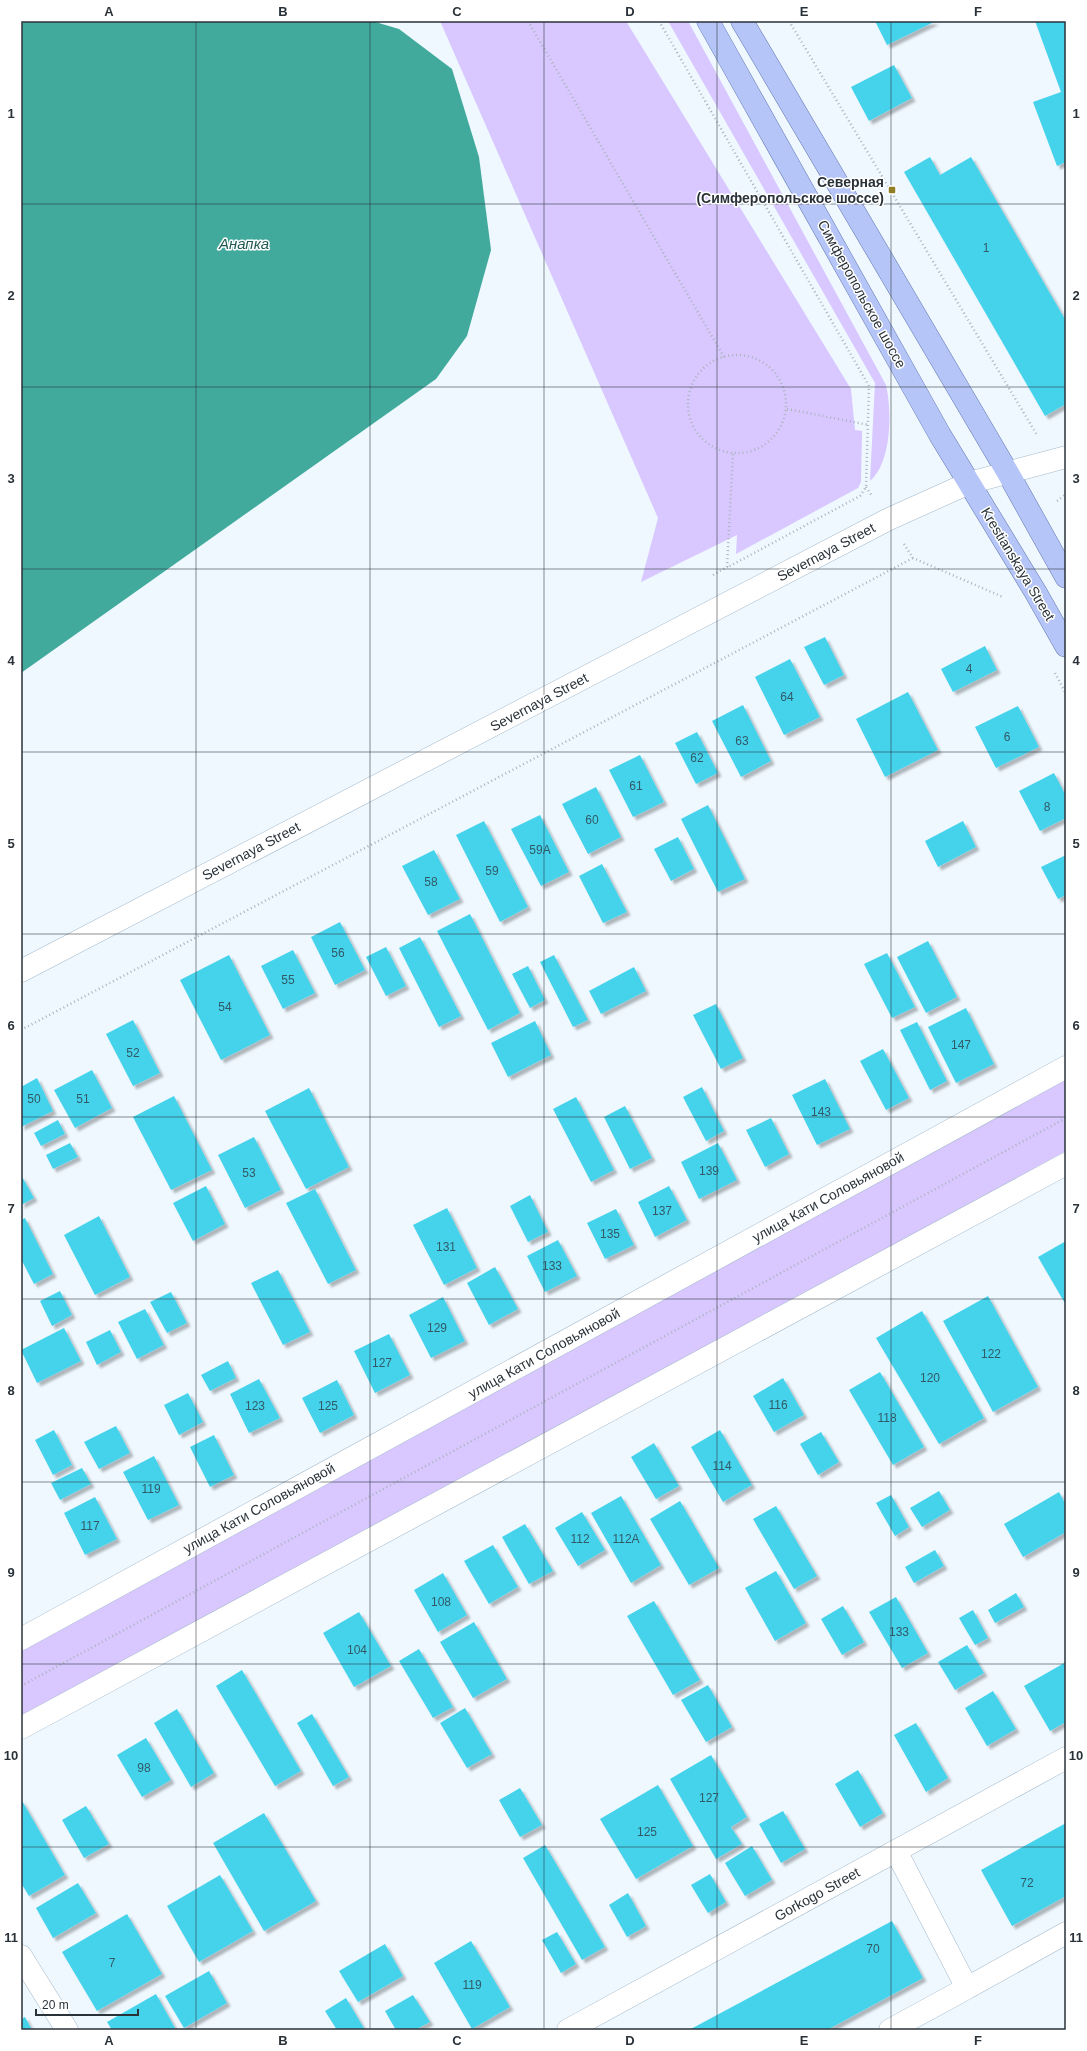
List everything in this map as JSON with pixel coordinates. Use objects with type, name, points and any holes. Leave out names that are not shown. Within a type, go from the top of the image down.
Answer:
[{"type":"main road","name":"Симферопольское шоссе","points":[[708,21],[969,483]]},
{"type":"main road","points":[[742,21],[1008,473],[1066,577]]},
{"type":"main road","name":"Krestianskaya Street","points":[[969,483],[1036,593],[1066,646]]},
{"type":"street","name":"Severnaya Street","points":[[21,971],[889,519],[969,483],[1059,459]]},
{"type":"street","name":"улица Кати Соловьяновой","points":[[21,1639],[1066,1067]]},
{"type":"street","points":[[21,1728],[1066,1164]]},
{"type":"street","name":"Gorkogo Street","points":[[568,2030],[1066,1758]]},
{"type":"street","points":[[896,1851],[967,1988]]},
{"type":"street","points":[[890,2030],[1066,1933]]},
{"type":"street","points":[[21,1956],[67,2030]]},
{"type":"path","points":[[528,21],[724,357]]},
{"type":"path","points":[[659,21],[869,386],[866,487],[860,496],[706,579]]},
{"type":"path","points":[[789,21],[1059,459]]},
{"type":"path","points":[[740,355],[756,358],[770,367],[780,379],[786,393],[787,409],[783,424],[775,437],[763,447],[748,453],[733,454],[718,450],[705,442],[695,430],[689,416],[688,401],[692,386],[699,373],[711,363],[724,357],[740,355]]},
{"type":"path","points":[[787,409],[869,425]]},
{"type":"path","points":[[727,567],[733,454]]},
{"type":"path","points":[[866,487],[889,519],[913,558],[1009,599]]},
{"type":"path","points":[[21,1030],[913,558]]},
{"type":"path","points":[[21,1686],[1066,1118]]},
{"type":"shaded area","points":[[440,21],[626,21],[851,389],[855,430],[862,431],[861,482],[858,488],[736,554],[737,535],[641,582],[658,518]]},
{"type":"shaded area","points":[[668,21],[688,21],[886,385],[889,422],[886,449],[883,462],[870,481],[875,383]]},
{"type":"shaded area","points":[[1066,1077],[1066,1151],[21,1719],[21,1650]]},
{"type":"water","name":"Анапка","points":[[21,21],[372,21],[399,29],[452,69],[479,157],[491,250],[467,336],[436,379],[21,673]]},
{"type":"building","points":[[875,21],[936,21],[887,45]]},
{"type":"building","points":[[1035,21],[1066,21],[1066,162],[1057,166],[1033,102],[1061,92]]},
{"type":"building","points":[[894,65],[912,98],[869,121],[851,87]]},
{"type":"building","points":[[930,157],[940,175],[971,157],[1066,321],[1066,404],[1045,416],[904,172]]},
{"type":"building","points":[[825,637],[844,675],[824,685],[804,647]]},
{"type":"building","points":[[985,646],[997,670],[953,692],[941,669]]},
{"type":"building","points":[[790,659],[820,717],[784,735],[755,677]]},
{"type":"building","points":[[908,692],[938,750],[885,777],[856,719]]},
{"type":"building","points":[[743,705],[771,761],[741,777],[712,721]]},
{"type":"building","points":[[1018,706],[1039,747],[996,768],[975,727]]},
{"type":"building","points":[[697,732],[718,773],[696,784],[675,743]]},
{"type":"building","points":[[640,755],[664,802],[633,817],[609,770]]},
{"type":"building","points":[[1054,773],[1066,796],[1066,818],[1040,831],[1019,791]]},
{"type":"building","points":[[596,787],[621,837],[588,854],[562,804]]},
{"type":"building","points":[[708,805],[745,879],[718,892],[681,819]]},
{"type":"building","points":[[540,815],[569,872],[541,886],[511,829]]},
{"type":"building","points":[[484,821],[528,907],[500,922],[456,835]]},
{"type":"building","points":[[963,821],[976,847],[938,867],[925,841]]},
{"type":"building","points":[[678,837],[694,869],[671,881],[654,849]]},
{"type":"building","points":[[434,850],[460,899],[428,915],[402,866]]},
{"type":"building","points":[[1066,855],[1066,895],[1058,899],[1041,867]]},
{"type":"building","points":[[602,864],[627,912],[603,923],[579,876]]},
{"type":"building","points":[[470,914],[520,1013],[488,1030],[437,931]]},
{"type":"building","points":[[340,922],[365,970],[335,985],[311,937]]},
{"type":"building","points":[[420,937],[461,1016],[439,1027],[399,948]]},
{"type":"building","points":[[928,941],[957,997],[926,1013],[897,957]]},
{"type":"building","points":[[386,947],[406,986],[386,996],[366,957]]},
{"type":"building","points":[[293,950],[315,993],[283,1009],[261,966]]},
{"type":"building","points":[[887,953],[915,1007],[892,1018],[864,964]]},
{"type":"building","points":[[229,955],[270,1035],[221,1060],[180,980]]},
{"type":"building","points":[[554,955],[588,1020],[573,1027],[540,962]]},
{"type":"building","points":[[528,966],[545,1000],[530,1008],[512,974]]},
{"type":"building","points":[[634,967],[646,991],[601,1014],[589,991]]},
{"type":"building","points":[[716,1004],[743,1058],[721,1069],[693,1015]]},
{"type":"building","points":[[966,1008],[994,1064],[956,1083],[928,1027]]},
{"type":"building","points":[[133,1020],[160,1073],[133,1086],[106,1034]]},
{"type":"building","points":[[535,1021],[551,1055],[508,1077],[491,1043]]},
{"type":"building","points":[[917,1022],[947,1081],[930,1090],[900,1030]]},
{"type":"building","points":[[883,1049],[909,1098],[886,1110],[860,1061]]},
{"type":"building","points":[[92,1070],[112,1108],[75,1128],[54,1090]]},
{"type":"building","points":[[37,1078],[53,1111],[21,1127],[21,1087]]},
{"type":"building","points":[[825,1079],[850,1129],[817,1145],[792,1095]]},
{"type":"building","points":[[702,1087],[724,1131],[706,1141],[683,1097]]},
{"type":"building","points":[[309,1088],[349,1167],[306,1189],[265,1111]]},
{"type":"building","points":[[174,1096],[212,1170],[171,1190],[133,1117]]},
{"type":"building","points":[[576,1097],[614,1170],[591,1182],[553,1109]]},
{"type":"building","points":[[625,1106],[652,1158],[630,1169],[604,1117]]},
{"type":"building","points":[[771,1118],[789,1154],[765,1167],[746,1130]]},
{"type":"building","points":[[58,1120],[65,1134],[41,1146],[34,1133]]},
{"type":"building","points":[[254,1137],[281,1190],[245,1208],[218,1155]]},
{"type":"building","points":[[70,1143],[78,1157],[53,1169],[46,1155]]},
{"type":"building","points":[[718,1143],[737,1180],[699,1199],[681,1162]]},
{"type":"building","points":[[21,1175],[34,1198],[21,1205]]},
{"type":"building","points":[[206,1186],[225,1224],[193,1241],[173,1203]]},
{"type":"building","points":[[669,1186],[687,1220],[655,1237],[638,1202]]},
{"type":"building","points":[[315,1189],[356,1270],[328,1284],[286,1203]]},
{"type":"building","points":[[530,1195],[548,1232],[528,1242],[510,1206]]},
{"type":"building","points":[[447,1208],[477,1268],[444,1285],[413,1225]]},
{"type":"building","points":[[616,1209],[634,1245],[605,1259],[587,1223]]},
{"type":"building","points":[[99,1216],[130,1277],[95,1295],[64,1235]]},
{"type":"building","points":[[25,1218],[53,1274],[34,1284],[21,1259],[21,1220]]},
{"type":"building","points":[[558,1240],[577,1276],[545,1292],[527,1256]]},
{"type":"building","points":[[1066,1241],[1066,1305],[1038,1257]]},
{"type":"building","points":[[495,1267],[518,1309],[489,1325],[467,1283]]},
{"type":"building","points":[[278,1270],[310,1332],[283,1345],[251,1283]]},
{"type":"building","points":[[60,1291],[72,1315],[52,1326],[40,1301]]},
{"type":"building","points":[[171,1292],[187,1323],[167,1333],[150,1302]]},
{"type":"building","points":[[988,1296],[1038,1387],[993,1412],[943,1321]]},
{"type":"building","points":[[443,1297],[465,1341],[431,1358],[409,1315]]},
{"type":"building","points":[[145,1309],[164,1345],[137,1359],[118,1322]]},
{"type":"building","points":[[922,1311],[984,1418],[939,1444],[876,1338]]},
{"type":"building","points":[[64,1328],[81,1361],[37,1383],[21,1350]]},
{"type":"building","points":[[110,1330],[121,1352],[97,1365],[86,1342]]},
{"type":"building","points":[[389,1334],[410,1375],[375,1393],[354,1351]]},
{"type":"building","points":[[228,1361],[236,1378],[210,1391],[201,1375]]},
{"type":"building","points":[[880,1372],[924,1447],[893,1465],[849,1390]]},
{"type":"building","points":[[783,1378],[804,1415],[774,1432],[753,1396]]},
{"type":"building","points":[[259,1379],[280,1418],[249,1433],[230,1394]]},
{"type":"building","points":[[337,1380],[354,1415],[320,1433],[302,1398]]},
{"type":"building","points":[[188,1393],[203,1422],[179,1435],[164,1405]]},
{"type":"building","points":[[116,1426],[130,1453],[99,1469],[84,1442]]},
{"type":"building","points":[[54,1430],[72,1465],[53,1475],[35,1440]]},
{"type":"building","points":[[720,1430],[752,1485],[723,1502],[691,1447]]},
{"type":"building","points":[[821,1432],[839,1462],[818,1475],[800,1444]]},
{"type":"building","points":[[214,1435],[234,1475],[210,1487],[190,1447]]},
{"type":"building","points":[[654,1443],[679,1486],[656,1499],[631,1457]]},
{"type":"building","points":[[154,1456],[179,1505],[148,1520],[123,1472]]},
{"type":"building","points":[[82,1468],[91,1484],[60,1500],[51,1483]]},
{"type":"building","points":[[939,1491],[950,1510],[922,1527],[910,1508]]},
{"type":"building","points":[[1059,1492],[1066,1505],[1066,1532],[1023,1557],[1004,1524]]},
{"type":"building","points":[[891,1495],[909,1527],[895,1536],[876,1503]]},
{"type":"building","points":[[621,1496],[661,1565],[631,1583],[591,1513]]},
{"type":"building","points":[[95,1497],[117,1539],[85,1555],[64,1513]]},
{"type":"building","points":[[680,1501],[719,1568],[689,1585],[650,1519]]},
{"type":"building","points":[[776,1506],[817,1576],[794,1589],[753,1519]]},
{"type":"building","points":[[582,1512],[605,1550],[578,1566],[555,1528]]},
{"type":"building","points":[[525,1524],[553,1571],[529,1584],[502,1537]]},
{"type":"building","points":[[493,1545],[518,1587],[489,1604],[464,1561]]},
{"type":"building","points":[[935,1550],[944,1566],[914,1583],[905,1567]]},
{"type":"building","points":[[776,1571],[806,1623],[775,1641],[745,1588]]},
{"type":"building","points":[[443,1573],[467,1615],[438,1632],[414,1590]]},
{"type":"building","points":[[1016,1593],[1024,1607],[995,1623],[988,1610]]},
{"type":"building","points":[[896,1597],[928,1653],[902,1668],[869,1612]]},
{"type":"building","points":[[654,1601],[700,1680],[673,1695],[627,1616]]},
{"type":"building","points":[[843,1606],[864,1642],[842,1655],[821,1619]]},
{"type":"building","points":[[973,1610],[988,1638],[975,1645],[959,1618]]},
{"type":"building","points":[[359,1612],[391,1666],[354,1687],[323,1633]]},
{"type":"building","points":[[474,1622],[507,1679],[473,1698],[440,1642]]},
{"type":"building","points":[[967,1645],[984,1673],[955,1690],[938,1662]]},
{"type":"building","points":[[419,1649],[453,1707],[433,1718],[399,1661]]},
{"type":"building","points":[[1066,1662],[1066,1722],[1050,1731],[1024,1686]]},
{"type":"building","points":[[242,1670],[301,1771],[275,1786],[216,1686]]},
{"type":"building","points":[[708,1685],[732,1727],[706,1742],[681,1700]]},
{"type":"building","points":[[993,1691],[1016,1729],[987,1746],[965,1708]]},
{"type":"building","points":[[465,1708],[492,1754],[467,1768],[440,1723]]},
{"type":"building","points":[[177,1709],[214,1773],[191,1787],[154,1723]]},
{"type":"building","points":[[312,1714],[349,1777],[333,1786],[297,1723]]},
{"type":"building","points":[[916,1723],[948,1778],[926,1792],[894,1735]]},
{"type":"building","points":[[146,1738],[171,1780],[142,1797],[117,1755]]},
{"type":"building","points":[[711,1755],[747,1817],[731,1827],[742,1844],[716,1859],[670,1779]]},
{"type":"building","points":[[858,1770],[883,1813],[860,1827],[835,1784]]},
{"type":"building","points":[[658,1785],[693,1846],[636,1879],[600,1819]]},
{"type":"building","points":[[520,1788],[542,1825],[520,1837],[499,1800]]},
{"type":"building","points":[[21,1799],[65,1875],[29,1896],[21,1883]]},
{"type":"building","points":[[86,1806],[109,1844],[84,1858],[62,1820]]},
{"type":"building","points":[[783,1811],[805,1849],[781,1863],[759,1824]]},
{"type":"building","points":[[264,1813],[316,1901],[264,1931],[213,1843]]},
{"type":"building","points":[[1066,1823],[1066,1896],[1012,1926],[981,1870]]},
{"type":"building","points":[[545,1845],[605,1947],[582,1960],[523,1858]]},
{"type":"building","points":[[752,1846],[772,1880],[745,1896],[725,1863]]},
{"type":"building","points":[[710,1874],[726,1902],[708,1913],[691,1885]]},
{"type":"building","points":[[220,1875],[253,1931],[199,1962],[167,1906]]},
{"type":"building","points":[[78,1883],[96,1913],[53,1938],[36,1908]]},
{"type":"building","points":[[628,1893],[646,1926],[627,1937],[609,1905]]},
{"type":"building","points":[[127,1914],[162,1974],[97,2011],[62,1952]]},
{"type":"building","points":[[892,1921],[923,1978],[827,2030],[689,2030]]},
{"type":"building","points":[[557,1932],[576,1964],[561,1973],[542,1940]]},
{"type":"building","points":[[471,1941],[510,2007],[472,2029],[434,1963]]},
{"type":"building","points":[[385,1944],[403,1976],[358,2002],[339,1971]]},
{"type":"building","points":[[209,1971],[227,2003],[184,2028],[165,1996]]},
{"type":"building","points":[[156,1994],[175,2028],[172,2030],[112,2030],[107,2022]]},
{"type":"building","points":[[413,1995],[430,2022],[415,2030],[396,2030],[385,2011]]},
{"type":"building","points":[[346,1998],[365,2030],[337,2030],[325,2011]]},
{"type":"building","points":[[25,2017],[32,2030],[21,2030],[21,2019]]},
{"type":"place","name":"Северная (Симферопольское шоссе)","points":[[892,190]]}]
